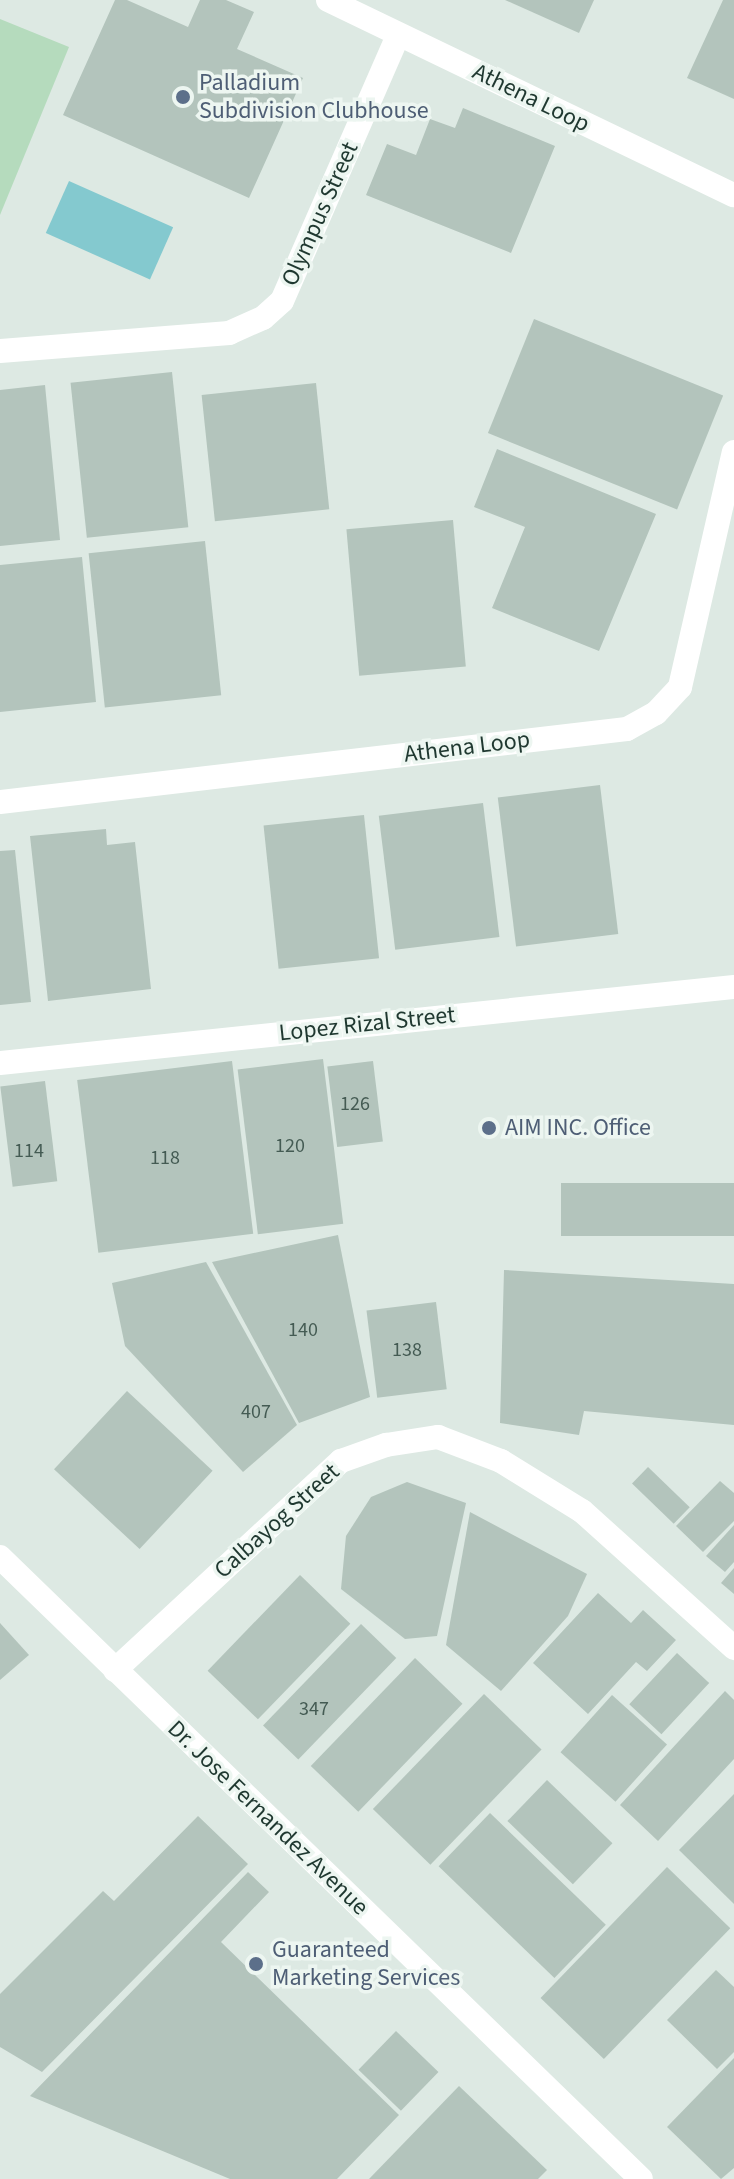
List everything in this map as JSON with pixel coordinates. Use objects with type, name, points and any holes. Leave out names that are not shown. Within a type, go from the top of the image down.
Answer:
[{"type":"street","name":"Athena Loop","points":[[328,0],[734,195]]},
{"type":"street","name":"Olympus Street","points":[[0,351],[229,333],[263,318],[282,301],[398,35]]},
{"type":"street","name":"Athena Loop","points":[[0,802],[627,729],[656,713],[680,687],[734,452]]},
{"type":"street","name":"Lopez Rizal Street","points":[[0,1063],[734,987]]},
{"type":"street","name":"Calbayog Street","points":[[115,1670],[341,1461],[386,1445],[438,1437],[501,1461],[582,1511],[734,1648]]},
{"type":"street","name":"Dr. Jose Fernandez Avenue","points":[[0,1557],[641,2179]]},
{"type":"green space","points":[[0,19],[69,47],[0,215]]},
{"type":"water","points":[[69,181],[173,227],[150,279],[46,233]]},
{"type":"building","name":"Palladium Subdivision Clubhouse","points":[[115,0],[127,0],[188,27],[200,0],[226,0],[254,12],[237,49],[303,78],[249,198],[63,115]]},
{"type":"building","points":[[505,0],[594,0],[579,33]]},
{"type":"building","points":[[723,0],[734,0],[734,99],[687,78]]},
{"type":"building","points":[[463,108],[555,146],[511,253],[366,195],[387,144],[416,155],[430,119],[455,128]]},
{"type":"building","points":[[534,319],[723,395],[677,509],[488,433]]},
{"type":"building","points":[[172,372],[188,527],[87,538],[71,383]]},
{"type":"building","points":[[316,383],[329,509],[215,521],[202,395]]},
{"type":"building","points":[[45,385],[60,540],[0,546],[0,390]]},
{"type":"building","points":[[497,449],[656,514],[599,651],[492,608],[525,527],[474,507]]},
{"type":"building","points":[[453,520],[466,666],[359,676],[346,529]]},
{"type":"building","points":[[205,541],[221,695],[105,707],[89,553]]},
{"type":"building","points":[[82,557],[96,702],[0,712],[0,565]]},
{"type":"building","points":[[600,785],[618,934],[516,946],[498,798]]},
{"type":"building","points":[[483,803],[499,937],[395,950],[379,816]]},
{"type":"building","points":[[364,815],[379,958],[279,969],[264,826]]},
{"type":"building","points":[[106,829],[107,845],[135,842],[151,989],[48,1001],[30,836]]},
{"type":"building","points":[[15,850],[31,1002],[0,1005],[0,851]]},
{"type":"building","points":[[323,1059],[343,1224],[258,1234],[238,1069]]},
{"type":"building","points":[[232,1061],[253,1234],[98,1253],[77,1080]]},
{"type":"building","points":[[373,1061],[383,1141],[337,1147],[327,1067]]},
{"type":"building","points":[[45,1081],[57,1181],[13,1187],[0,1086]]},
{"type":"building","points":[[561,1183],[734,1183],[734,1236],[561,1236]]},
{"type":"building","points":[[338,1235],[370,1397],[299,1423],[212,1262]]},
{"type":"building","points":[[206,1262],[297,1425],[243,1472],[125,1346],[112,1283]]},
{"type":"building","points":[[504,1270],[734,1284],[734,1425],[584,1411],[579,1435],[500,1423]]},
{"type":"building","points":[[436,1302],[447,1389],[377,1398],[367,1311]]},
{"type":"building","points":[[127,1391],[213,1471],[140,1549],[54,1469]]},
{"type":"building","points":[[648,1467],[690,1507],[674,1524],[632,1484]]},
{"type":"building","points":[[720,1481],[734,1493],[734,1521],[703,1552],[676,1526]]},
{"type":"building","points":[[407,1482],[466,1503],[437,1636],[405,1639],[341,1589],[346,1536],[371,1497]]},
{"type":"building","points":[[470,1512],[587,1574],[568,1616],[501,1691],[446,1645]]},
{"type":"building","points":[[734,1525],[734,1562],[725,1572],[706,1556]]},
{"type":"building","points":[[734,1568],[734,1594],[721,1583]]},
{"type":"building","points":[[300,1575],[350,1624],[258,1719],[208,1671]]},
{"type":"building","points":[[598,1593],[631,1623],[643,1610],[676,1640],[647,1671],[636,1662],[588,1714],[533,1663]]},
{"type":"building","points":[[0,1623],[29,1655],[0,1680]]},
{"type":"building","points":[[361,1624],[396,1658],[298,1759],[263,1725]]},
{"type":"building","points":[[677,1653],[709,1683],[661,1734],[629,1704]]},
{"type":"building","points":[[415,1658],[462,1704],[358,1812],[311,1766]]},
{"type":"building","points":[[725,1691],[734,1700],[734,1759],[658,1841],[620,1805]]},
{"type":"building","points":[[484,1694],[542,1750],[430,1865],[373,1809]]},
{"type":"building","points":[[612,1695],[667,1745],[615,1802],[560,1752]]},
{"type":"building","points":[[547,1780],[612,1843],[573,1884],[507,1821]]},
{"type":"building","points":[[734,1794],[734,1904],[679,1850]]},
{"type":"building","points":[[490,1813],[606,1925],[554,1978],[439,1866]]},
{"type":"building","points":[[198,1816],[248,1864],[42,2072],[0,2047],[0,1994],[103,1891],[114,1901]]},
{"type":"building","points":[[667,1867],[730,1928],[604,2059],[541,1998]]},
{"type":"building","name":"Guaranteed Marketing Services","points":[[248,1872],[269,1892],[221,1942],[399,2115],[337,2179],[230,2179],[30,2096]]},
{"type":"building","points":[[716,1970],[734,1987],[734,2052],[717,2069],[667,2020]]},
{"type":"building","points":[[396,2031],[438,2072],[401,2111],[358,2070]]},
{"type":"building","points":[[734,2058],[734,2168],[721,2179],[667,2127]]},
{"type":"building","points":[[459,2086],[547,2170],[538,2179],[369,2179]]},
{"type":"place","name":"Palladium Subdivision Clubhouse","points":[[183,97]]},
{"type":"place","name":"AIM INC. Office","points":[[489,1128]]},
{"type":"place","name":"Guaranteed Marketing Services","points":[[256,1964]]}]
